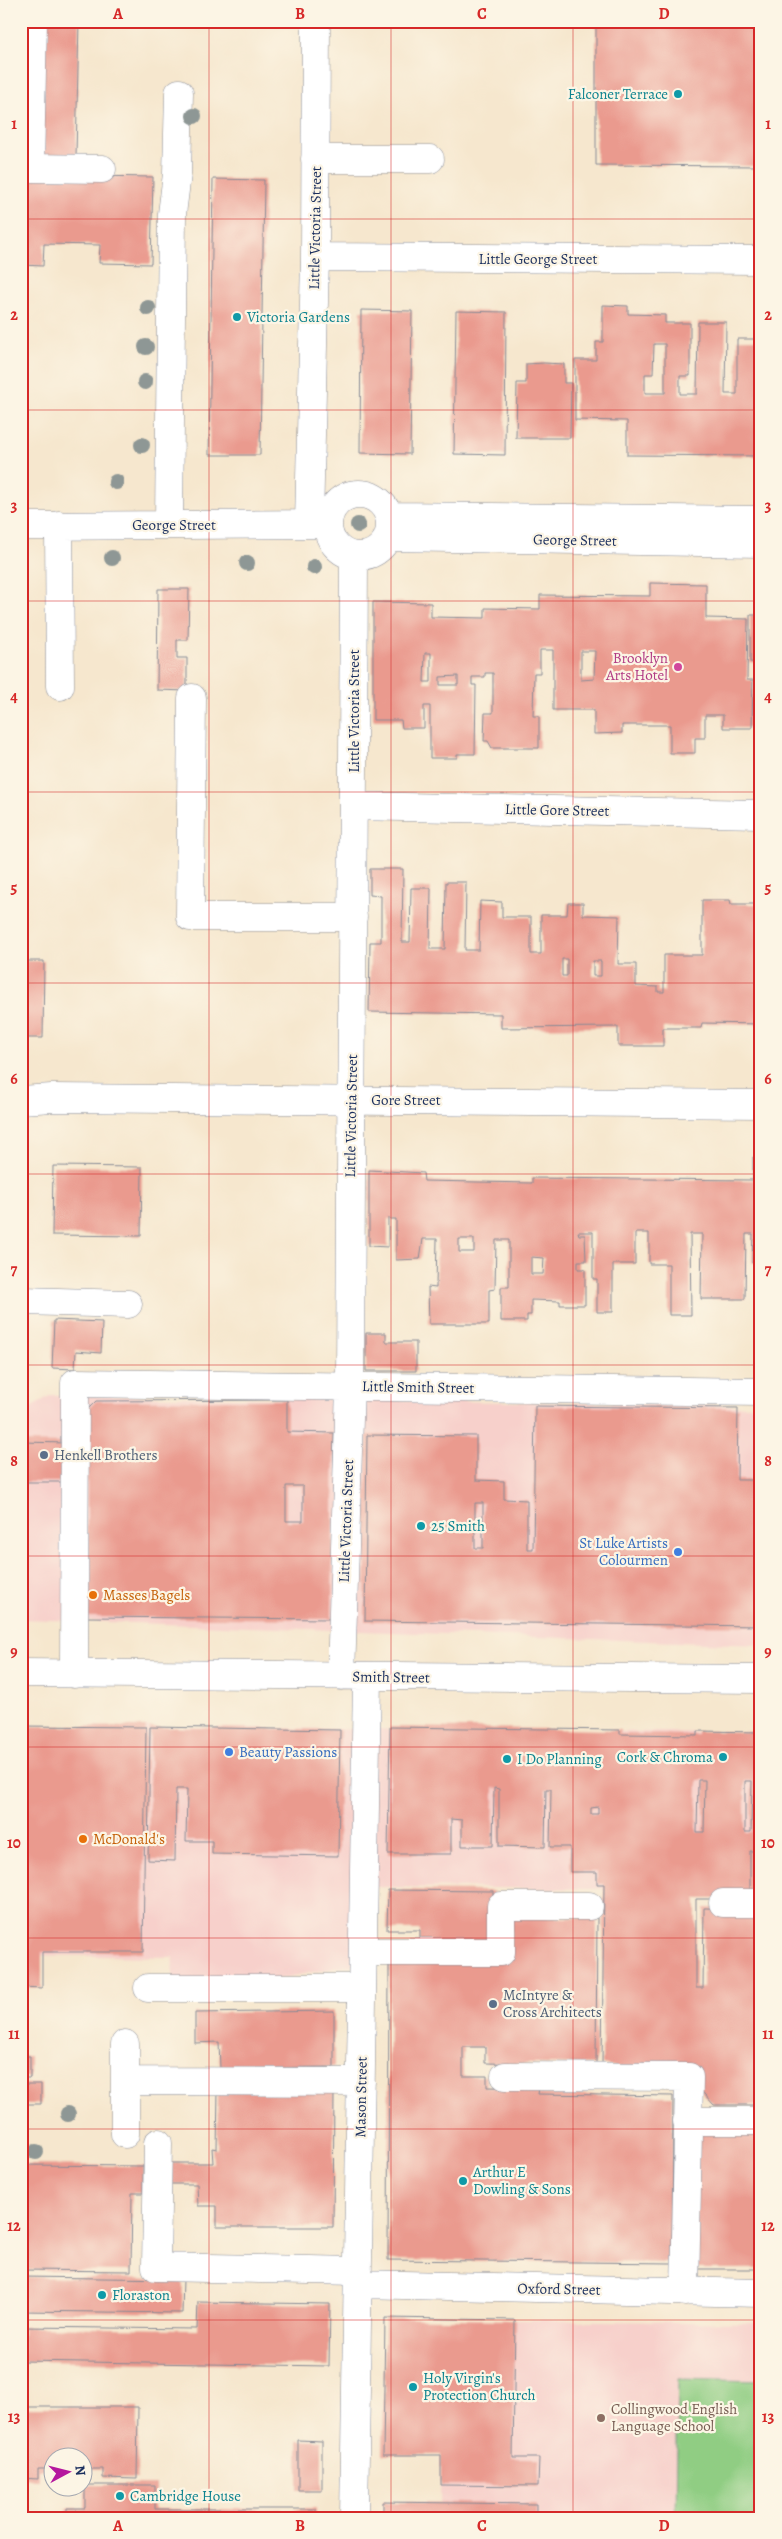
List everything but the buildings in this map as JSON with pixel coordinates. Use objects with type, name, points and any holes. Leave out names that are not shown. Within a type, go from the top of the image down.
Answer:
[{"type":"street","points":[[33,21],[30,168],[102,169]]},
{"type":"street","name":"Little Victoria Street","points":[[316,21],[315,257],[318,524]]},
{"type":"street","points":[[169,524],[172,214],[177,174],[179,93]]},
{"type":"street","points":[[315,159],[430,159]]},
{"type":"street","name":"Little George Street","points":[[315,257],[761,260]]},
{"type":"street","points":[[350,495],[369,495],[385,507],[389,527],[375,553],[365,557],[354,556],[338,549],[318,524],[334,506],[350,495]]},
{"type":"street","name":"George Street","points":[[389,527],[761,520]]},
{"type":"street","name":"George Street","points":[[21,526],[318,524]]},
{"type":"street","points":[[59,525],[60,686]]},
{"type":"street","name":"George Street","points":[[389,527],[761,543]]},
{"type":"street","name":"Little Victoria Street","points":[[354,556],[350,1386],[354,1676]]},
{"type":"street","points":[[192,698],[190,917],[353,916]]},
{"type":"street","name":"Little Gore Street","points":[[354,806],[761,814]]},
{"type":"street","name":"Gore Street","points":[[21,1100],[52,1098],[352,1099],[761,1104]]},
{"type":"street","points":[[23,1301],[128,1304]]},
{"type":"street","name":"Little Smith Street","points":[[74,1674],[75,1383],[761,1392]]},
{"type":"street","name":"Smith Street","points":[[21,1673],[761,1679]]},
{"type":"street","name":"Mason Street","points":[[354,1676],[363,1952],[354,2518]]},
{"type":"street","points":[[723,1903],[761,1903]]},
{"type":"street","points":[[363,1952],[501,1952],[501,1906],[589,1906]]},
{"type":"street","points":[[148,1988],[362,1988]]},
{"type":"street","points":[[125,2044],[125,2134]]},
{"type":"street","points":[[505,2076],[689,2077],[685,2292]]},
{"type":"street","points":[[125,2081],[361,2082]]},
{"type":"street","points":[[688,2120],[761,2121]]},
{"type":"street","name":"Oxford Street","points":[[158,2143],[156,2267],[358,2278],[685,2292],[761,2293]]},
{"type":"shaded area","points":[[51,1395],[761,1406],[761,1645],[21,1619],[21,1414]]},
{"type":"shaded area","points":[[21,1726],[761,1733],[761,1890],[372,1887],[371,1961],[257,1983],[172,1981],[173,1957],[21,1955]]},
{"type":"shaded area","name":"Collingwood English Language School","points":[[443,2319],[760,2323],[758,2518],[383,2518],[383,2502],[440,2503]]},
{"type":"green space","points":[[678,2379],[760,2381],[758,2518],[676,2518]]},
{"type":"place","name":"Falconer Terrace","points":[[678,94]]},
{"type":"place","name":"Victoria Gardens","points":[[237,317]]},
{"type":"place","name":"Brooklyn Arts Hotel","points":[[678,667]]},
{"type":"place","name":"Henkell Brothers","points":[[44,1455]]},
{"type":"place","name":"25 Smith","points":[[421,1526]]},
{"type":"place","name":"St Luke Artists Colourmen","points":[[678,1552]]},
{"type":"place","name":"Masses Bagels","points":[[93,1595]]},
{"type":"place","name":"Beauty Passions","points":[[229,1752]]},
{"type":"place","name":"Cork & Chroma","points":[[723,1757]]},
{"type":"place","name":"I Do Planning","points":[[507,1759]]},
{"type":"place","name":"McDonald's","points":[[83,1839]]},
{"type":"place","name":"McIntyre & Cross Architects","points":[[493,2004]]},
{"type":"place","name":"Arthur E Dowling & Sons","points":[[463,2181]]},
{"type":"place","name":"Floraston","points":[[102,2295]]},
{"type":"place","name":"Holy Virgin's Protection Church","points":[[413,2387]]},
{"type":"place","name":"Collingwood English Language School","points":[[601,2418]]},
{"type":"place","name":"Cambridge House","points":[[120,2496]]}]
